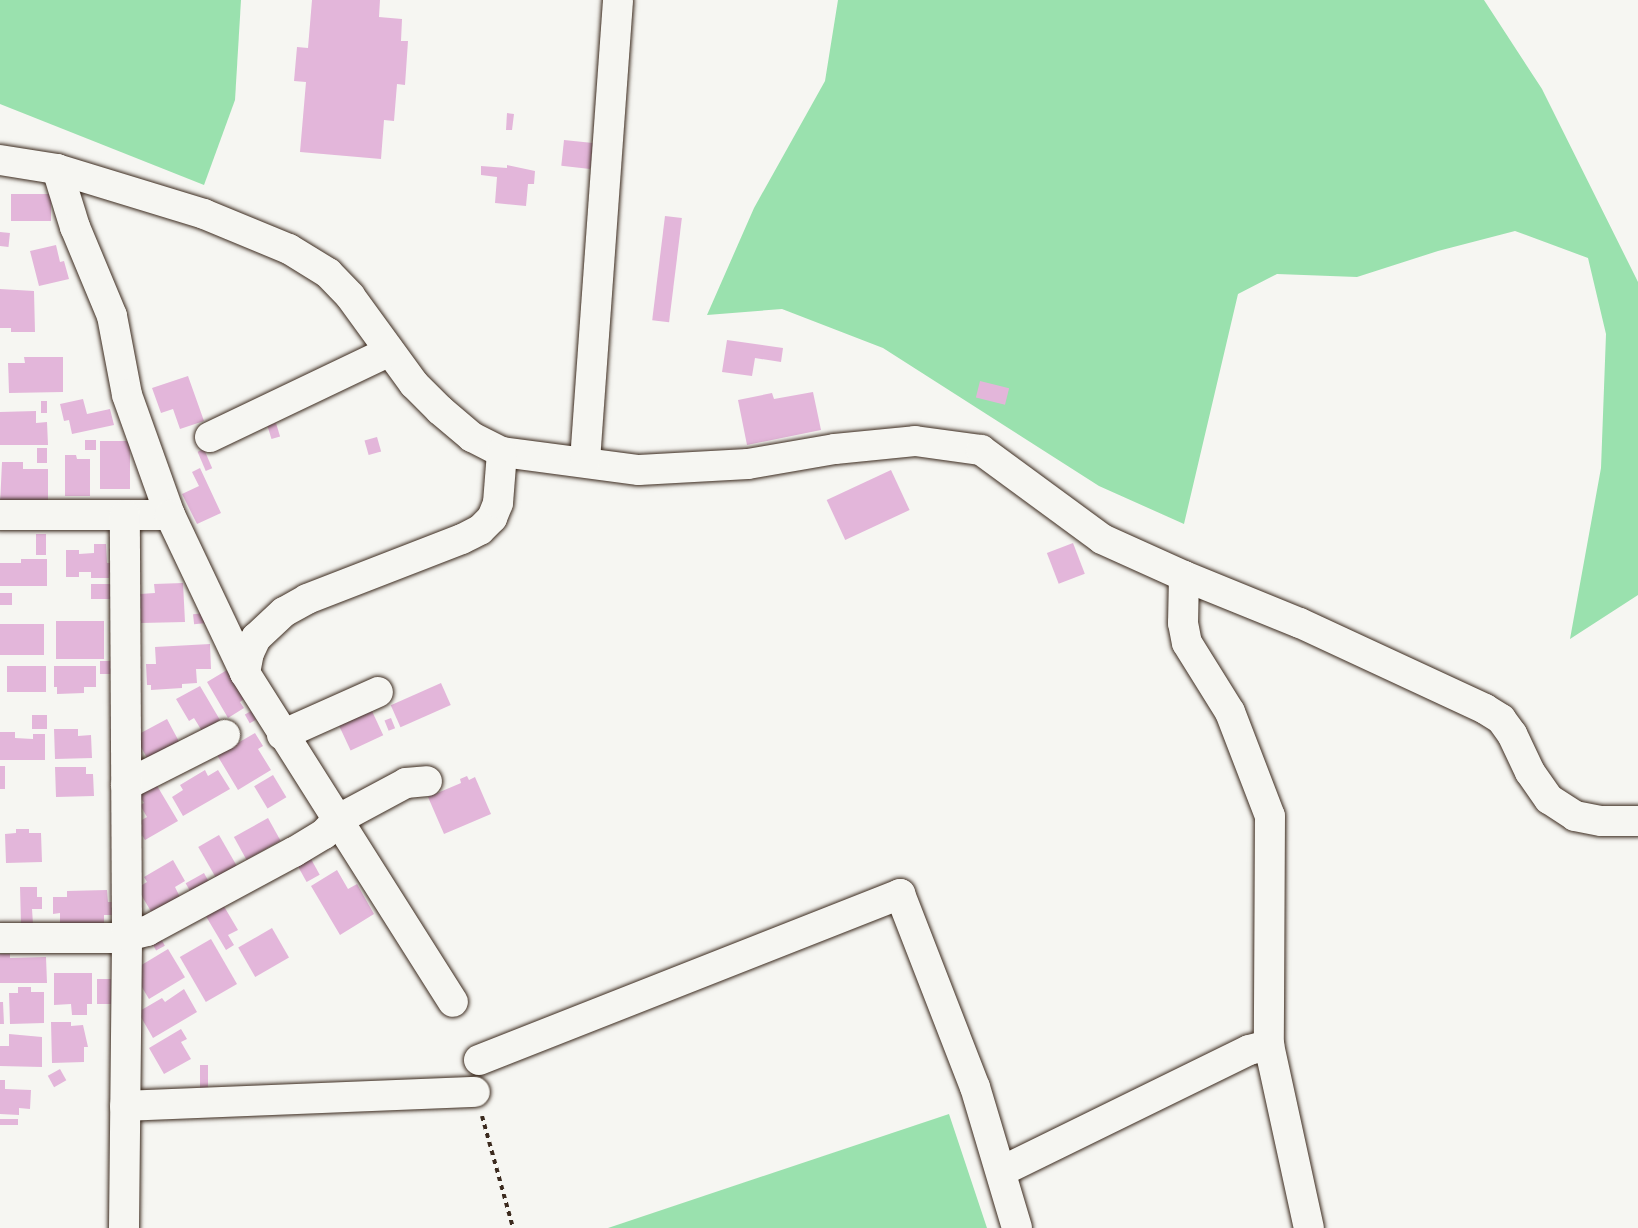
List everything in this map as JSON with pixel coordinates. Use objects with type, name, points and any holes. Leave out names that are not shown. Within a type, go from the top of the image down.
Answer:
[{"type":"street","points":[[585,461],[618,0]]},
{"type":"street","points":[[0,160],[57,169],[204,214],[289,249],[328,273],[350,296],[414,384],[440,410],[472,437],[502,452],[585,461],[639,470],[692,469],[748,464],[835,449],[915,441],[981,450],[1102,539],[1184,576],[1300,623],[1485,709],[1501,719],[1512,734],[1530,772],[1549,799],[1575,816],[1601,821],[1638,821]]},
{"type":"street","points":[[57,169],[75,227],[112,316],[128,395],[170,514],[245,674],[453,1002]]},
{"type":"street","points":[[210,437],[390,351]]},
{"type":"street","points":[[245,674],[249,653],[256,638],[284,612],[308,599],[480,530],[492,518],[498,503],[502,452]]},
{"type":"street","points":[[0,515],[170,514]]},
{"type":"street","points":[[124,1228],[127,936],[125,515]]},
{"type":"street","points":[[1184,576],[1183,623],[1187,643],[1230,712],[1270,816],[1269,1045],[1309,1228]]},
{"type":"street","points":[[282,735],[378,692]]},
{"type":"street","points":[[126,784],[225,735]]},
{"type":"street","points":[[0,938],[127,936],[147,931],[294,852],[324,834],[337,820],[406,783],[427,781]]},
{"type":"street","points":[[479,1060],[900,894],[975,1087],[1002,1171],[1017,1228]]},
{"type":"street","points":[[1002,1171],[1249,1050],[1269,1045]]},
{"type":"street","points":[[125,1106],[475,1092]]},
{"type":"path","points":[[475,1092],[513,1228]]},
{"type":"green space","points":[[0,0],[241,0],[235,100],[204,185],[0,104]]},
{"type":"green space","points":[[838,0],[1484,0],[1542,89],[1638,282],[1638,595],[1570,639],[1601,468],[1606,334],[1588,258],[1515,231],[1438,251],[1357,277],[1277,274],[1238,294],[1184,524],[1099,486],[883,348],[782,309],[707,315],[754,208],[825,81]]},
{"type":"green space","points":[[949,1114],[987,1228],[608,1228]]},
{"type":"building","points":[[312,0],[380,0],[379,17],[402,19],[401,41],[408,41],[405,85],[397,84],[394,121],[384,120],[381,159],[300,152],[306,82],[294,81],[297,47],[308,48]]},
{"type":"building","points":[[507,113],[514,114],[512,130],[506,130]]},
{"type":"building","points":[[564,140],[593,143],[590,169],[561,166]]},
{"type":"building","points":[[507,165],[535,171],[534,184],[528,184],[526,206],[495,203],[497,177],[481,175],[481,166],[507,168]]},
{"type":"building","points":[[11,194],[51,194],[51,221],[11,221]]},
{"type":"building","points":[[665,216],[682,218],[669,322],[652,320]]},
{"type":"building","points":[[0,232],[10,233],[8,247],[0,246]]},
{"type":"building","points":[[56,245],[60,262],[64,261],[69,279],[39,286],[30,251]]},
{"type":"building","points":[[0,289],[34,291],[35,332],[11,332],[11,328],[0,328]]},
{"type":"building","points":[[727,340],[783,348],[781,362],[755,358],[752,376],[722,372]]},
{"type":"building","points":[[24,357],[63,357],[63,392],[9,393],[8,363],[25,363]]},
{"type":"building","points":[[188,376],[204,421],[180,429],[173,409],[161,413],[152,388]]},
{"type":"building","points":[[980,381],[1009,388],[1005,405],[976,397]]},
{"type":"building","points":[[813,392],[821,430],[747,445],[738,400],[772,393],[774,399]]},
{"type":"building","points":[[83,399],[87,414],[110,409],[114,425],[72,434],[69,420],[64,421],[60,404]]},
{"type":"building","points":[[41,401],[47,401],[47,413],[41,413]]},
{"type":"building","points":[[36,411],[36,423],[47,422],[48,445],[0,445],[0,412]]},
{"type":"building","points":[[276,423],[280,436],[271,439],[267,426]]},
{"type":"building","points":[[377,437],[381,451],[369,455],[365,441]]},
{"type":"building","points":[[85,440],[96,440],[96,450],[85,450]]},
{"type":"building","points":[[100,441],[130,441],[130,489],[100,489]]},
{"type":"building","points":[[37,448],[47,448],[47,463],[37,463]]},
{"type":"building","points":[[204,449],[212,468],[206,471],[198,452]]},
{"type":"building","points":[[65,455],[76,455],[77,459],[90,459],[90,496],[65,496]]},
{"type":"building","points":[[2,462],[23,462],[23,469],[48,469],[48,504],[0,505]]},
{"type":"building","points":[[200,468],[221,513],[197,524],[182,494],[199,486],[192,472]]},
{"type":"building","points":[[891,470],[910,510],[845,540],[827,500]]},
{"type":"building","points":[[36,534],[46,534],[46,555],[36,555]]},
{"type":"building","points":[[1073,543],[1085,574],[1059,584],[1047,553]]},
{"type":"building","points":[[94,544],[106,544],[107,563],[111,563],[109,578],[91,578],[91,572],[79,572],[79,577],[66,577],[66,550],[79,550],[79,554],[94,553]]},
{"type":"building","points":[[21,559],[47,559],[47,586],[0,586],[0,563],[21,563]]},
{"type":"building","points":[[183,583],[185,622],[141,623],[140,594],[155,593],[154,584]]},
{"type":"building","points":[[91,584],[110,584],[110,599],[91,599]]},
{"type":"building","points":[[0,593],[12,593],[12,605],[0,605]]},
{"type":"building","points":[[205,613],[206,623],[194,624],[193,614]]},
{"type":"building","points":[[56,621],[104,621],[104,659],[56,659]]},
{"type":"building","points":[[0,624],[44,624],[44,655],[0,655]]},
{"type":"building","points":[[210,644],[211,669],[196,669],[197,683],[182,684],[182,688],[151,690],[151,685],[147,685],[146,664],[156,664],[155,647]]},
{"type":"building","points":[[100,661],[113,661],[113,674],[100,674]]},
{"type":"building","points":[[7,666],[46,666],[46,692],[7,692]]},
{"type":"building","points":[[54,666],[96,666],[96,687],[84,687],[84,693],[57,694],[57,687],[54,687]]},
{"type":"building","points":[[227,670],[244,699],[240,702],[244,708],[228,718],[207,682]]},
{"type":"building","points":[[441,683],[451,705],[401,727],[391,705]]},
{"type":"building","points":[[200,686],[220,720],[202,731],[194,718],[189,721],[176,699]]},
{"type":"building","points":[[371,709],[383,735],[351,750],[338,724]]},
{"type":"building","points":[[251,711],[256,720],[250,723],[245,714]]},
{"type":"building","points":[[32,715],[47,715],[47,729],[32,729]]},
{"type":"building","points":[[391,718],[395,728],[389,731],[385,721]]},
{"type":"building","points":[[167,719],[180,743],[148,760],[135,736]]},
{"type":"building","points":[[54,729],[78,729],[78,736],[91,735],[92,758],[55,759]]},
{"type":"building","points":[[0,732],[15,732],[15,738],[33,739],[33,734],[45,734],[45,760],[0,760]]},
{"type":"building","points":[[255,733],[263,746],[258,749],[271,770],[238,790],[217,755]]},
{"type":"building","points":[[0,766],[5,766],[5,789],[0,789]]},
{"type":"building","points":[[55,767],[86,767],[86,774],[93,774],[94,796],[56,797]]},
{"type":"building","points":[[205,770],[208,776],[218,770],[230,789],[183,816],[172,797],[183,790],[180,785]]},
{"type":"building","points":[[273,775],[286,797],[268,809],[254,786]]},
{"type":"building","points":[[467,776],[469,780],[475,777],[491,814],[444,834],[428,797],[461,783],[460,779]]},
{"type":"building","points":[[156,784],[178,821],[145,840],[135,824],[147,817],[140,805],[144,803],[139,795]]},
{"type":"building","points":[[268,818],[281,841],[246,860],[234,837]]},
{"type":"building","points":[[16,829],[29,829],[29,833],[41,833],[42,862],[6,863],[5,834],[16,833]]},
{"type":"building","points":[[219,835],[237,866],[216,878],[198,847]]},
{"type":"building","points":[[311,859],[320,875],[307,882],[298,866]]},
{"type":"building","points":[[173,860],[185,881],[175,887],[180,897],[152,913],[137,888],[147,882],[144,877]]},
{"type":"building","points":[[337,870],[348,889],[357,884],[374,914],[340,935],[311,886]]},
{"type":"building","points":[[204,873],[210,884],[192,895],[186,883]]},
{"type":"building","points":[[20,887],[37,887],[37,897],[42,897],[42,909],[32,909],[33,924],[21,924]]},
{"type":"building","points":[[107,890],[108,902],[112,902],[112,915],[104,915],[104,928],[60,929],[60,913],[53,914],[53,897],[67,897],[67,891]]},
{"type":"building","points":[[222,903],[238,930],[228,935],[234,945],[226,950],[204,913]]},
{"type":"building","points":[[272,928],[289,957],[255,977],[238,948]]},
{"type":"building","points":[[160,937],[165,946],[156,951],[151,942]]},
{"type":"building","points":[[211,939],[237,984],[206,1002],[180,957]]},
{"type":"building","points":[[168,949],[185,977],[149,999],[132,971]]},
{"type":"building","points":[[0,954],[10,954],[10,958],[46,957],[47,983],[0,983]]},
{"type":"building","points":[[54,973],[92,973],[92,1004],[87,1004],[87,1015],[72,1015],[71,1004],[54,1005]]},
{"type":"building","points":[[97,979],[111,979],[111,1004],[97,1004]]},
{"type":"building","points":[[18,987],[31,987],[31,992],[44,992],[44,1023],[10,1024],[9,993],[18,993]]},
{"type":"building","points":[[184,989],[197,1012],[153,1038],[138,1012],[162,998],[165,1002]]},
{"type":"building","points":[[0,1002],[3,1002],[4,1024],[0,1024]]},
{"type":"building","points":[[51,1022],[71,1022],[71,1026],[83,1025],[88,1047],[84,1047],[84,1062],[52,1063]]},
{"type":"building","points":[[181,1029],[187,1039],[181,1042],[191,1059],[164,1074],[149,1048]]},
{"type":"building","points":[[9,1034],[42,1037],[42,1067],[0,1066],[0,1046],[9,1046]]},
{"type":"building","points":[[200,1065],[208,1065],[208,1089],[200,1089]]},
{"type":"building","points":[[60,1069],[66,1080],[54,1087],[48,1076]]},
{"type":"building","points":[[0,1080],[5,1080],[5,1089],[31,1090],[30,1109],[19,1108],[19,1115],[0,1114]]},
{"type":"building","points":[[0,1119],[18,1119],[18,1125],[0,1125]]}]
